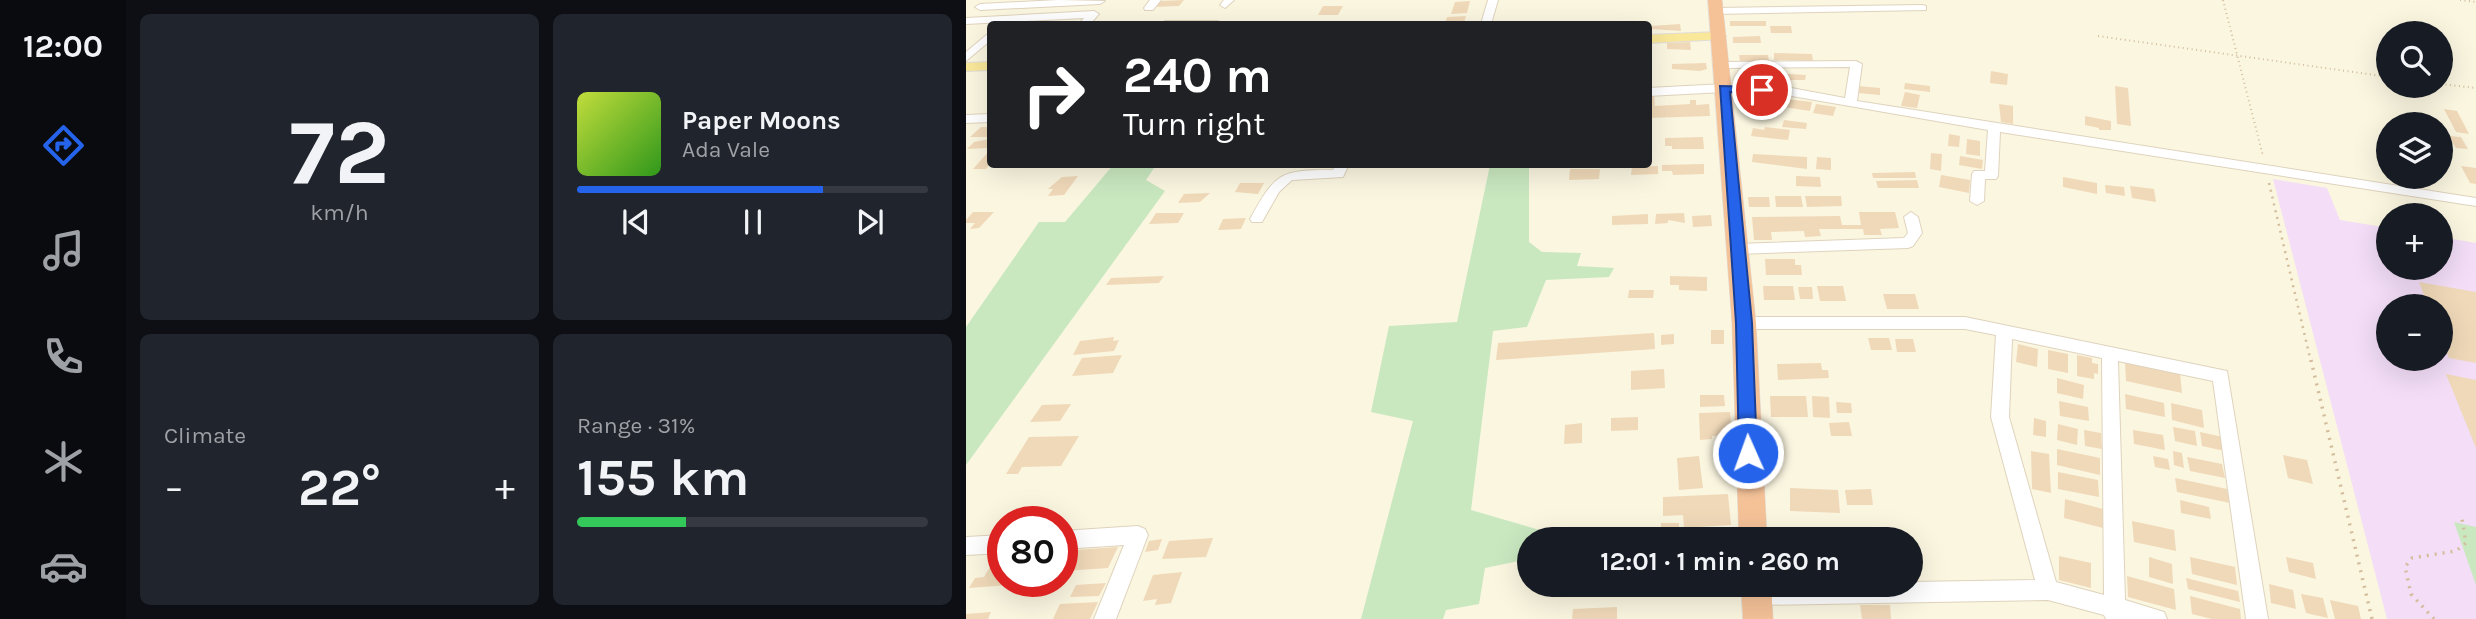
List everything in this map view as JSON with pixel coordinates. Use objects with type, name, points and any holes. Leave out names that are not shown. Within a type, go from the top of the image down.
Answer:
[{"type":"highway","points":[[1716,5],[1744,323],[1752,527]]},
{"type":"main road","points":[[1652,39],[1719,37]]},
{"type":"main road","points":[[966,67],[987,66]]},
{"type":"street","points":[[1487,21],[1493,0]]},
{"type":"street","points":[[966,20],[984,4],[1100,1]]},
{"type":"street","points":[[1716,5],[1922,8]]},
{"type":"street","points":[[966,20],[1005,21],[1094,14],[1087,21]]},
{"type":"street","points":[[966,32],[987,37]]},
{"type":"street","points":[[970,54],[987,40]]},
{"type":"street","points":[[1722,65],[1856,64],[1851,102]]},
{"type":"street","points":[[1652,92],[1724,88],[1787,91],[1994,127],[2476,202]]},
{"type":"street","points":[[966,119],[987,118]]},
{"type":"street","points":[[1977,201],[1979,174],[1991,176],[1994,127]]},
{"type":"street","points":[[1257,219],[1276,183],[1284,177],[1338,174],[1341,168]]},
{"type":"street","points":[[1737,249],[1908,243],[1915,233],[1911,217]]},
{"type":"street","points":[[1744,323],[1965,323],[2221,376],[2257,619]]},
{"type":"street","points":[[2004,331],[2000,417],[2048,590]]},
{"type":"street","points":[[2110,353],[2114,613]]},
{"type":"street","points":[[1078,539],[1138,535],[1105,619]]},
{"type":"street","points":[[966,546],[987,545]]},
{"type":"street","points":[[1757,599],[2048,590],[2114,613],[2156,619]]},
{"type":"path","points":[[2223,0],[2239,56],[2372,619]]},
{"type":"path","points":[[2460,0],[2476,2]]},
{"type":"path","points":[[2098,36],[2376,75]]},
{"type":"path","points":[[2453,86],[2476,89]]},
{"type":"path","points":[[2434,619],[2411,594],[2405,567],[2412,558],[2456,551],[2466,543],[2462,519]]},
{"type":"shaded area","points":[[2273,179],[2327,188],[2340,220],[2376,226],[2376,280],[2453,280],[2453,239],[2476,243],[2476,619],[2387,619]]},
{"type":"green space","points":[[1111,168],[1154,168],[1146,180],[1165,191],[966,465],[966,327],[1039,222],[1065,222]]},
{"type":"green space","points":[[1489,168],[1529,168],[1529,242],[1542,252],[1581,253],[1577,266],[1614,268],[1609,277],[1546,280],[1527,327],[1493,331],[1471,510],[1529,527],[1517,527],[1517,561],[1485,568],[1479,604],[1446,610],[1443,619],[1361,619],[1413,421],[1371,412],[1389,326],[1457,322]]},
{"type":"green space","points":[[2454,522],[2476,527],[2476,585]]},
{"type":"building","points":[[1184,0],[1179,6],[1154,7],[1159,1]]},
{"type":"building","points":[[1470,1],[1467,13],[1451,14],[1455,2]]},
{"type":"building","points":[[1323,6],[1343,6],[1338,15],[1318,15]]},
{"type":"building","points":[[1466,16],[1465,21],[1446,21],[1447,17]]},
{"type":"building","points":[[1730,21],[1766,21],[1766,26],[1730,26]]},
{"type":"building","points":[[1680,24],[1681,31],[1652,29],[1652,26]]},
{"type":"building","points":[[1770,26],[1791,26],[1792,33],[1771,33]]},
{"type":"building","points":[[1760,36],[1761,43],[1733,43],[1733,37]]},
{"type":"building","points":[[1690,42],[1691,50],[1667,49],[1667,43]]},
{"type":"building","points":[[1774,53],[1812,54],[1813,61],[1774,60]]},
{"type":"building","points":[[1739,55],[1768,55],[1769,61],[1740,61]]},
{"type":"building","points":[[1706,63],[1707,69],[1700,71],[1672,69],[1672,64]]},
{"type":"building","points":[[1991,71],[2008,74],[2007,85],[1990,83]]},
{"type":"building","points":[[1774,73],[1806,75],[1805,80],[1773,80]]},
{"type":"building","points":[[1905,83],[1930,86],[1930,92],[1904,89]]},
{"type":"building","points":[[1858,86],[1880,88],[1880,95],[1858,93]]},
{"type":"building","points":[[2115,86],[2128,88],[2131,126],[2117,124]]},
{"type":"building","points":[[1905,92],[1920,95],[1917,108],[1901,106]]},
{"type":"building","points":[[1652,94],[1655,106],[1690,104],[1690,100],[1696,100],[1696,105],[1709,104],[1710,116],[1652,118]]},
{"type":"building","points":[[1758,95],[1776,98],[1773,105],[1755,102]]},
{"type":"building","points":[[1786,99],[1812,102],[1810,111],[1783,107]]},
{"type":"building","points":[[1816,104],[1836,107],[1833,116],[1813,113]]},
{"type":"building","points":[[1999,104],[2013,106],[2013,124],[2001,122]]},
{"type":"building","points":[[2444,109],[2457,111],[2469,134],[2456,132],[2453,126],[2453,112],[2446,112]]},
{"type":"building","points":[[2085,116],[2111,121],[2111,130],[2099,130],[2085,125]]},
{"type":"building","points":[[1784,120],[1807,123],[1806,129],[1782,127]]},
{"type":"building","points":[[981,127],[987,127],[987,137],[970,137]]},
{"type":"building","points":[[1765,127],[1790,130],[1788,140],[1751,136],[1753,128],[1764,130]]},
{"type":"building","points":[[1949,134],[1960,136],[1959,147],[1948,146]]},
{"type":"building","points":[[2453,136],[2461,137],[2468,149],[2456,148]]},
{"type":"building","points":[[1703,137],[1704,149],[1672,149],[1672,146],[1665,146],[1665,138]]},
{"type":"building","points":[[1967,139],[1980,141],[1980,156],[1966,154]]},
{"type":"building","points":[[987,140],[987,148],[967,149],[974,142]]},
{"type":"building","points":[[987,153],[986,169],[973,169]]},
{"type":"building","points":[[1931,153],[1942,154],[1941,171],[1930,169]]},
{"type":"building","points":[[1753,154],[1807,157],[1807,169],[1752,162]]},
{"type":"building","points":[[1960,156],[1983,160],[1982,169],[1959,165]]},
{"type":"building","points":[[1817,157],[1831,158],[1831,170],[1816,169]]},
{"type":"building","points":[[1704,164],[1704,174],[1673,175],[1672,171],[1662,171],[1662,165]]},
{"type":"building","points":[[1658,166],[1658,174],[1631,175],[1632,168]]},
{"type":"building","points":[[2461,166],[2476,168],[2476,184],[2470,183]]},
{"type":"building","points":[[1570,169],[1600,169],[1599,179],[1569,180]]},
{"type":"building","points":[[1915,172],[1916,178],[1873,178],[1872,173]]},
{"type":"building","points":[[1941,175],[1970,180],[1969,193],[1939,187]]},
{"type":"building","points":[[1078,176],[1064,195],[1048,196],[1053,189],[1048,189],[1062,177]]},
{"type":"building","points":[[1796,176],[1820,177],[1821,187],[1796,186]]},
{"type":"building","points":[[2063,177],[2097,183],[2097,194],[2063,187]]},
{"type":"building","points":[[1917,180],[1919,188],[1878,188],[1876,181]]},
{"type":"building","points":[[1240,183],[1264,183],[1258,194],[1235,192]]},
{"type":"building","points":[[2105,185],[2124,187],[2125,196],[2106,193]]},
{"type":"building","points":[[2130,186],[2154,189],[2156,202],[2132,198]]},
{"type":"building","points":[[1210,193],[1200,202],[1178,203],[1184,194]]},
{"type":"building","points":[[1775,196],[1801,196],[1803,207],[1776,207]]},
{"type":"building","points":[[1805,196],[1841,196],[1842,206],[1807,207]]},
{"type":"building","points":[[1748,197],[1769,197],[1770,207],[1749,207]]},
{"type":"building","points":[[973,212],[994,212],[979,228],[970,229],[975,223],[966,223],[966,220]]},
{"type":"building","points":[[1859,212],[1895,212],[1899,228],[1880,229],[1882,235],[1864,235],[1863,229],[1819,229],[1821,236],[1805,237],[1804,231],[1771,232],[1772,240],[1754,240],[1752,217],[1840,216],[1842,225],[1861,225]]},
{"type":"building","points":[[1156,213],[1184,213],[1178,223],[1149,224]]},
{"type":"building","points":[[1684,213],[1685,223],[1668,220],[1668,223],[1655,224],[1656,214]]},
{"type":"building","points":[[1648,214],[1648,224],[1612,225],[1612,216]]},
{"type":"building","points":[[1711,215],[1712,226],[1693,227],[1692,216]]},
{"type":"building","points":[[1246,218],[1241,229],[1218,230],[1223,219]]},
{"type":"building","points":[[1765,259],[1795,259],[1795,265],[1801,265],[1802,275],[1766,275]]},
{"type":"building","points":[[1164,276],[1159,283],[1106,285],[1111,278]]},
{"type":"building","points":[[1670,276],[1707,277],[1707,291],[1679,290],[1679,285],[1670,285]]},
{"type":"building","points":[[2419,282],[2476,292],[2476,363],[2453,359],[2453,294],[2424,294]]},
{"type":"building","points":[[1763,286],[1793,286],[1795,300],[1764,300]]},
{"type":"building","points":[[1817,286],[1843,286],[1846,301],[1820,301]]},
{"type":"building","points":[[1798,287],[1812,287],[1813,299],[1800,299]]},
{"type":"building","points":[[1629,290],[1654,290],[1653,298],[1628,298]]},
{"type":"building","points":[[1883,294],[1915,294],[1919,309],[1887,309]]},
{"type":"building","points":[[1711,330],[1724,330],[1724,344],[1711,344]]},
{"type":"building","points":[[1654,333],[1655,349],[1496,360],[1498,343]]},
{"type":"building","points":[[1674,334],[1674,344],[1661,345],[1661,335]]},
{"type":"building","points":[[1114,337],[1113,341],[1119,340],[1114,351],[1073,355],[1080,341]]},
{"type":"building","points":[[1868,338],[1889,338],[1892,350],[1871,350]]},
{"type":"building","points":[[1895,339],[1913,339],[1916,352],[1897,352]]},
{"type":"building","points":[[2018,344],[2038,349],[2037,367],[2016,362]]},
{"type":"building","points":[[2048,350],[2068,354],[2068,373],[2048,369]]},
{"type":"building","points":[[1122,355],[1113,373],[1072,376],[1082,358]]},
{"type":"building","points":[[2077,355],[2092,358],[2092,363],[2098,364],[2098,374],[2094,373],[2094,379],[2077,376]]},
{"type":"building","points":[[2125,361],[2180,373],[2182,393],[2126,381]]},
{"type":"building","points":[[1821,363],[1822,370],[1828,370],[1829,378],[1778,380],[1777,364]]},
{"type":"building","points":[[1664,369],[1665,388],[1631,390],[1631,371]]},
{"type":"building","points":[[2446,374],[2476,380],[2476,448]]},
{"type":"building","points":[[2057,378],[2084,385],[2083,399],[2057,393]]},
{"type":"building","points":[[2125,394],[2164,403],[2165,417],[2126,409]]},
{"type":"building","points":[[1700,395],[1724,395],[1725,406],[1700,407]]},
{"type":"building","points":[[1770,396],[1806,396],[1808,417],[1771,417]]},
{"type":"building","points":[[1812,396],[1829,397],[1830,418],[1813,417]]},
{"type":"building","points":[[2059,401],[2088,407],[2089,421],[2060,416]]},
{"type":"building","points":[[1836,402],[1851,403],[1852,413],[1837,413]]},
{"type":"building","points":[[2171,403],[2202,410],[2204,428],[2172,420]]},
{"type":"building","points":[[1071,404],[1060,421],[1030,422],[1042,405]]},
{"type":"building","points":[[1730,412],[1732,435],[1700,440],[1699,413]]},
{"type":"building","points":[[1638,417],[1638,430],[1611,431],[1611,418]]},
{"type":"building","points":[[2034,418],[2046,421],[2046,437],[2033,435]]},
{"type":"building","points":[[1849,422],[1852,436],[1831,436],[1829,423]]},
{"type":"building","points":[[1582,423],[1582,443],[1564,444],[1565,425]]},
{"type":"building","points":[[2058,424],[2078,429],[2077,445],[2057,440]]},
{"type":"building","points":[[2173,427],[2195,431],[2197,446],[2175,441]]},
{"type":"building","points":[[2084,430],[2101,433],[2102,449],[2085,446]]},
{"type":"building","points":[[2133,430],[2163,435],[2165,450],[2134,444]]},
{"type":"building","points":[[2200,432],[2223,437],[2225,451],[2202,446]]},
{"type":"building","points":[[1079,436],[1061,466],[1022,467],[1018,474],[1006,474],[1029,437]]},
{"type":"building","points":[[2057,449],[2100,458],[2100,475],[2057,465]]},
{"type":"building","points":[[2031,451],[2049,454],[2051,493],[2032,489]]},
{"type":"building","points":[[2173,451],[2182,453],[2184,468],[2174,465]]},
{"type":"building","points":[[2283,455],[2307,460],[2313,484],[2288,478]]},
{"type":"building","points":[[1699,456],[1703,488],[1679,490],[1677,458]]},
{"type":"building","points":[[2153,456],[2168,459],[2170,470],[2155,467]]},
{"type":"building","points":[[2187,457],[2222,464],[2225,478],[2190,471]]},
{"type":"building","points":[[2058,472],[2098,480],[2099,497],[2058,489]]},
{"type":"building","points":[[2175,478],[2227,489],[2230,503],[2177,492]]},
{"type":"building","points":[[1790,488],[1838,490],[1840,513],[1790,511]]},
{"type":"building","points":[[1871,489],[1873,505],[1847,505],[1845,490]]},
{"type":"building","points":[[1728,494],[1731,525],[1684,527],[1683,515],[1663,516],[1663,497]]},
{"type":"building","points":[[2065,499],[2103,509],[2103,528],[2064,518]]},
{"type":"building","points":[[2180,500],[2209,507],[2211,519],[2181,513]]},
{"type":"building","points":[[2132,521],[2174,530],[2176,551],[2134,542]]},
{"type":"building","points":[[1661,523],[1679,523],[1679,527],[1661,527]]},
{"type":"building","points":[[1213,538],[1206,557],[1162,559],[1169,541]]},
{"type":"building","points":[[1162,539],[1158,550],[1145,552],[1149,541]]},
{"type":"building","points":[[1118,547],[1108,568],[1078,570],[1078,550]]},
{"type":"building","points":[[2059,556],[2091,563],[2091,588],[2059,580]]},
{"type":"building","points":[[2149,557],[2172,564],[2173,584],[2149,577]]},
{"type":"building","points":[[2190,557],[2235,567],[2237,585],[2192,574]]},
{"type":"building","points":[[2286,557],[2313,563],[2316,579],[2289,572]]},
{"type":"building","points":[[987,572],[987,587],[969,588],[975,578],[984,577]]},
{"type":"building","points":[[1182,572],[1171,603],[1155,605],[1157,599],[1143,601],[1153,575]]},
{"type":"building","points":[[2127,576],[2174,589],[2176,610],[2128,597]]},
{"type":"building","points":[[2186,578],[2238,591],[2240,602],[2188,589]]},
{"type":"building","points":[[1106,583],[1099,596],[1078,597],[1078,585]]},
{"type":"building","points":[[2269,584],[2293,590],[2296,609],[2271,603]]},
{"type":"building","points":[[2301,594],[2323,598],[2328,618],[2306,613]]},
{"type":"building","points":[[2190,596],[2240,609],[2241,619],[2212,619],[2192,614]]},
{"type":"building","points":[[2330,600],[2358,606],[2361,619],[2335,619]]},
{"type":"building","points":[[1098,602],[1090,619],[1053,619],[1060,604]]},
{"type":"building","points":[[1860,605],[1890,605],[1891,619],[1862,619]]},
{"type":"building","points":[[1617,607],[1617,619],[1572,619],[1573,609]]},
{"type":"building","points":[[991,612],[988,619],[966,619],[966,614]]},
{"type":"route","points":[[1748,453],[1744,323],[1724,88],[1762,90]]}]
